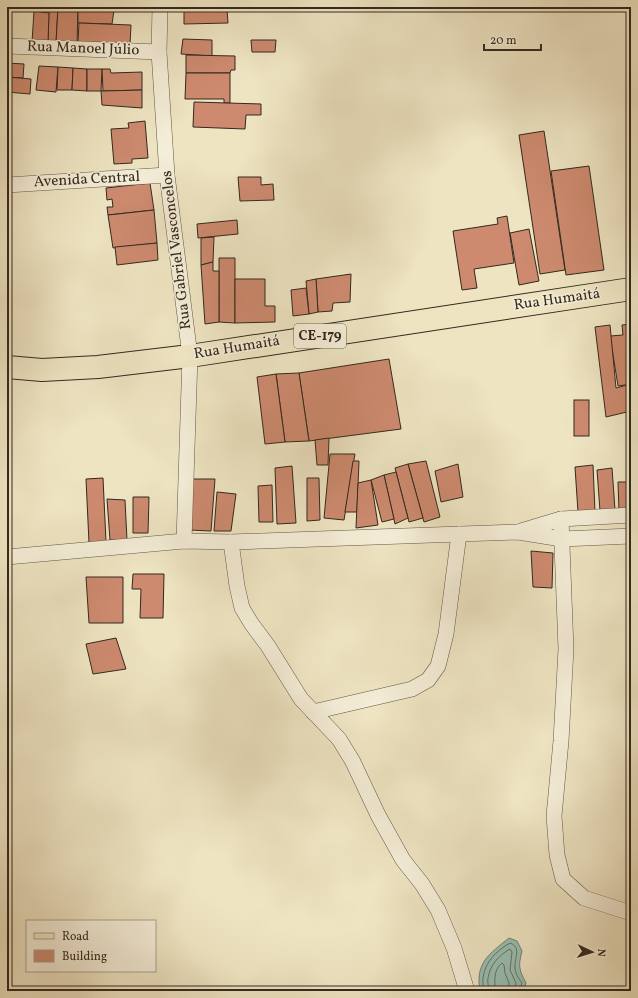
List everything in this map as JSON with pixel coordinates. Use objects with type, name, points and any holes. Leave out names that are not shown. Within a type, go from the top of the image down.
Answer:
[{"type":"main road","name":"Rua Humaitá","points":[[7,367],[42,370],[91,368],[190,356],[631,289]]},
{"type":"street","name":"Rua Gabriel Vasconcelos","points":[[160,7],[159,52],[167,175],[190,356],[184,541]]},
{"type":"street","name":"Rua Manoel Júlio","points":[[7,46],[159,52]]},
{"type":"street","name":"Avenida Central","points":[[7,185],[167,175]]},
{"type":"street","points":[[518,532],[561,519],[631,515]]},
{"type":"street","points":[[561,519],[566,650],[561,741],[554,816],[557,855],[563,879],[584,898],[631,913]]},
{"type":"street","points":[[7,557],[184,541],[230,542],[518,532],[562,539],[631,536]]},
{"type":"street","points":[[313,712],[412,689],[428,680],[438,666],[446,634],[459,534]]},
{"type":"street","points":[[230,542],[236,586],[242,608],[268,646],[300,699],[338,739],[353,762],[378,815],[403,860],[422,884],[438,910],[454,948],[467,991]]},
{"type":"lane","points":[[7,822],[7,827]]},
{"type":"water","points":[[509,938],[517,941],[522,951],[520,968],[526,983],[523,991],[480,991],[480,973],[485,960],[495,949]]},
{"type":"building","points":[[7,7],[8,7],[7,33]]},
{"type":"building","points":[[49,7],[58,7],[56,43],[48,43]]},
{"type":"building","points":[[58,7],[78,8],[77,45],[56,43]]},
{"type":"building","points":[[130,7],[130,11],[89,8]]},
{"type":"building","points":[[175,7],[220,7],[220,9],[175,10]]},
{"type":"building","points":[[78,8],[114,10],[112,24],[78,23]]},
{"type":"building","points":[[227,9],[228,23],[184,24],[184,10]]},
{"type":"building","points":[[34,11],[49,13],[48,43],[32,42]]},
{"type":"building","points":[[79,23],[131,25],[130,44],[78,42]]},
{"type":"building","points":[[183,39],[212,40],[212,56],[181,54]]},
{"type":"building","points":[[251,40],[276,40],[275,52],[252,52]]},
{"type":"building","points":[[186,55],[235,56],[235,70],[231,70],[230,73],[186,73]]},
{"type":"building","points":[[7,63],[24,64],[23,78],[7,77]]},
{"type":"building","points":[[39,66],[58,67],[56,92],[36,90]]},
{"type":"building","points":[[58,67],[73,68],[72,90],[57,90]]},
{"type":"building","points":[[73,68],[87,69],[87,91],[72,90]]},
{"type":"building","points":[[87,69],[102,69],[101,91],[87,91]]},
{"type":"building","points":[[102,69],[110,69],[111,73],[142,72],[142,90],[103,91]]},
{"type":"building","points":[[186,73],[230,73],[230,103],[224,103],[224,99],[185,99]]},
{"type":"building","points":[[7,77],[31,79],[30,94],[7,92]]},
{"type":"building","points":[[142,90],[142,108],[102,105],[101,91]]},
{"type":"building","points":[[194,102],[261,104],[261,115],[246,115],[245,129],[193,127]]},
{"type":"building","points":[[145,121],[148,158],[132,159],[132,163],[114,164],[111,129],[129,128],[128,123]]},
{"type":"building","points":[[544,131],[565,270],[540,274],[519,135]]},
{"type":"building","points":[[589,166],[604,270],[566,275],[551,171]]},
{"type":"building","points":[[238,177],[261,177],[261,185],[273,184],[274,200],[240,201]]},
{"type":"building","points":[[150,183],[154,210],[108,215],[107,207],[113,207],[112,199],[107,200],[106,188]]},
{"type":"building","points":[[154,210],[157,243],[113,248],[108,215]]},
{"type":"building","points":[[507,216],[514,263],[474,269],[477,288],[462,290],[453,231],[498,224],[497,218]]},
{"type":"building","points":[[237,220],[238,234],[198,238],[197,224]]},
{"type":"building","points":[[529,229],[539,281],[519,285],[510,233]]},
{"type":"building","points":[[214,237],[213,262],[201,265],[201,238]]},
{"type":"building","points":[[157,243],[158,260],[117,265],[115,247]]},
{"type":"building","points":[[219,258],[235,258],[235,323],[219,322]]},
{"type":"building","points":[[213,262],[213,271],[219,271],[219,322],[205,324],[201,265]]},
{"type":"building","points":[[351,274],[350,302],[333,303],[332,311],[318,312],[316,279]]},
{"type":"building","points":[[235,279],[265,279],[265,306],[275,306],[275,322],[235,323]]},
{"type":"building","points":[[316,279],[318,312],[309,314],[306,281]]},
{"type":"building","points":[[306,288],[309,314],[293,316],[291,290]]},
{"type":"building","points":[[631,324],[631,384],[618,386],[610,336],[623,335],[622,325]]},
{"type":"building","points":[[610,325],[616,388],[631,384],[631,411],[606,417],[595,327]]},
{"type":"building","points":[[389,359],[401,429],[309,441],[299,373]]},
{"type":"building","points":[[299,373],[309,441],[285,442],[276,374]]},
{"type":"building","points":[[276,374],[285,442],[265,444],[257,377]]},
{"type":"building","points":[[574,400],[589,400],[589,436],[574,436]]},
{"type":"building","points":[[329,438],[328,465],[317,465],[315,440]]},
{"type":"building","points":[[330,454],[355,454],[344,520],[324,518]]},
{"type":"building","points":[[353,461],[359,461],[357,512],[345,512]]},
{"type":"building","points":[[426,461],[440,517],[424,522],[408,464]]},
{"type":"building","points":[[408,464],[423,518],[409,522],[395,468]]},
{"type":"building","points":[[458,464],[463,497],[441,502],[435,471]]},
{"type":"building","points":[[593,465],[595,512],[578,512],[575,467]]},
{"type":"building","points":[[292,466],[296,523],[277,524],[275,468]]},
{"type":"building","points":[[612,468],[615,510],[600,511],[597,470]]},
{"type":"building","points":[[396,472],[408,518],[395,524],[384,475]]},
{"type":"building","points":[[384,475],[394,519],[382,522],[371,480]]},
{"type":"building","points":[[103,478],[106,542],[89,543],[86,479]]},
{"type":"building","points":[[307,478],[319,478],[320,520],[307,521]]},
{"type":"building","points":[[192,479],[215,479],[211,531],[190,530]]},
{"type":"building","points":[[371,480],[378,525],[356,528],[358,483]]},
{"type":"building","points":[[618,482],[631,482],[631,511],[619,511]]},
{"type":"building","points":[[272,485],[273,522],[259,522],[258,486]]},
{"type":"building","points":[[217,492],[236,494],[231,531],[214,531]]},
{"type":"building","points":[[133,497],[149,497],[148,533],[133,533]]},
{"type":"building","points":[[107,499],[125,500],[127,540],[110,540]]},
{"type":"building","points":[[531,551],[553,553],[552,588],[533,587]]},
{"type":"building","points":[[133,574],[164,574],[163,618],[140,618],[141,589],[132,589]]},
{"type":"building","points":[[86,577],[123,577],[123,623],[89,623]]},
{"type":"building","points":[[116,638],[126,669],[93,674],[86,644]]}]
